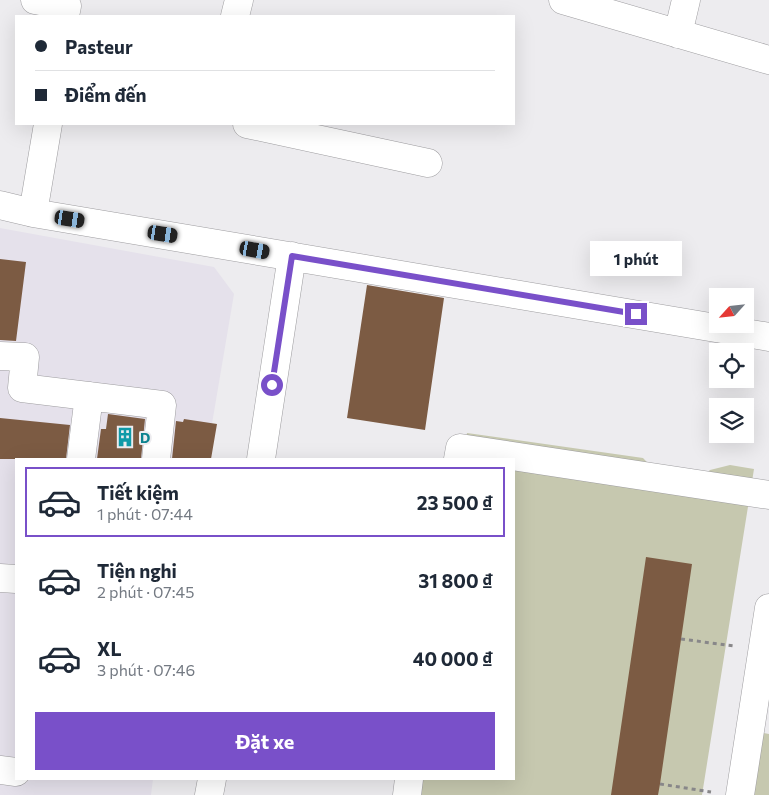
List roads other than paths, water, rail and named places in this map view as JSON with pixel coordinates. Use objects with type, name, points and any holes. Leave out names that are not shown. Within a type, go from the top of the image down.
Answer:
[{"type":"street","points":[[35,0],[67,6],[65,15]]},
{"type":"street","points":[[235,15],[239,0]]},
{"type":"street","points":[[563,0],[769,60]]},
{"type":"street","points":[[678,34],[686,0]]},
{"type":"street","points":[[33,213],[48,125]]},
{"type":"street","points":[[252,125],[428,163]]},
{"type":"street","points":[[0,205],[33,213],[769,337]]},
{"type":"street","points":[[261,458],[292,256]]},
{"type":"street","points":[[0,356],[25,358],[22,388],[162,405],[156,458]]},
{"type":"street","points":[[81,458],[89,396]]},
{"type":"street","points":[[458,458],[460,448],[769,495]]},
{"type":"street","points":[[0,578],[15,579]]},
{"type":"street","points":[[740,795],[769,608]]},
{"type":"street","points":[[0,770],[15,772]]},
{"type":"street","points":[[210,795],[212,780]]},
{"type":"street","points":[[407,795],[410,780]]},
{"type":"place","name":"D","points":[[125,437]]}]
